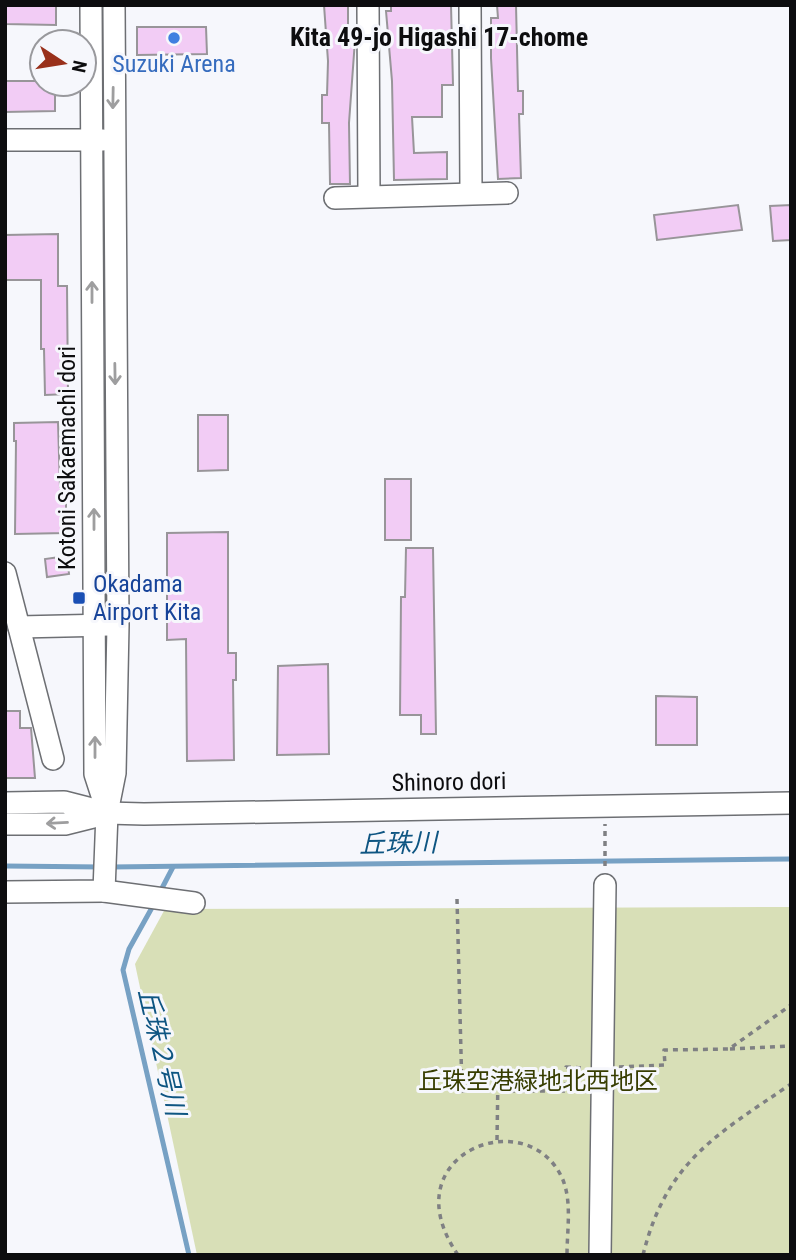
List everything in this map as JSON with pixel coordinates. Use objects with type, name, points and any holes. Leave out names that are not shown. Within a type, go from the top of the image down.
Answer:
[{"type":"street","name":"Kotoni Sakaemachi dori","points":[[91,5],[95,774],[107,813]]},
{"type":"street","name":"Kotoni Sakaemachi dori","points":[[107,813],[116,772],[118,625],[114,5]]},
{"type":"street","points":[[368,5],[369,196]]},
{"type":"street","points":[[470,5],[471,193]]},
{"type":"street","points":[[5,140],[113,140]]},
{"type":"street","points":[[335,198],[507,193]]},
{"type":"street","points":[[5,573],[53,760]]},
{"type":"street","points":[[19,627],[118,625]]},
{"type":"street","name":"Shinoro dori","points":[[5,803],[64,802],[107,813]]},
{"type":"street","name":"Shinoro dori","points":[[5,824],[65,824],[107,813],[791,803]]},
{"type":"street","points":[[104,886],[107,813]]},
{"type":"street","points":[[600,1255],[605,885]]},
{"type":"street","points":[[5,892],[104,886],[184,901]]},
{"type":"path","points":[[457,899],[462,1091],[566,1091],[566,1067],[665,1065],[664,1050],[791,1046]]},
{"type":"path","points":[[729,1049],[791,1005]]},
{"type":"path","points":[[497,1140],[498,1076]]},
{"type":"path","points":[[643,1255],[661,1200],[692,1157],[716,1135],[791,1084]]},
{"type":"path","points":[[458,1255],[440,1225],[440,1188],[455,1160],[468,1150],[497,1140],[526,1146],[554,1165],[568,1197],[567,1255]]},
{"type":"green space","name":"丘珠空港緑地北西地区","points":[[791,907],[791,1255],[197,1255],[135,964],[165,909]]},
{"type":"building","points":[[5,5],[56,5],[56,25],[5,24]]},
{"type":"building","points":[[324,5],[348,5],[348,40],[355,40],[349,123],[350,184],[330,184],[329,123],[322,123],[322,95],[327,95],[328,61]]},
{"type":"building","points":[[391,5],[451,5],[453,85],[442,85],[442,117],[412,117],[414,153],[447,152],[447,179],[394,180],[392,81],[386,11],[391,11]]},
{"type":"building","points":[[497,5],[516,5],[518,91],[523,91],[523,114],[519,114],[521,178],[498,179],[491,58],[491,18],[498,18]]},
{"type":"building","points":[[137,27],[206,27],[207,54],[137,55]]},
{"type":"building","points":[[5,81],[28,81],[28,98],[55,98],[55,111],[5,112]]},
{"type":"building","points":[[738,205],[742,230],[657,240],[654,215]]},
{"type":"building","points":[[791,205],[791,240],[773,241],[770,206]]},
{"type":"building","points":[[58,234],[58,286],[67,286],[68,394],[45,395],[44,349],[41,349],[41,280],[5,280],[5,235]]},
{"type":"building","points":[[198,415],[228,415],[228,470],[198,471]]},
{"type":"building","points":[[58,422],[60,487],[66,487],[66,533],[15,534],[14,423]]},
{"type":"building","points":[[385,479],[411,479],[411,540],[385,540]]},
{"type":"building","points":[[228,532],[228,653],[236,653],[236,680],[233,680],[234,760],[187,761],[186,639],[167,640],[167,533]]},
{"type":"building","points":[[406,548],[433,548],[436,734],[421,734],[421,715],[400,715],[401,597],[405,597]]},
{"type":"building","points":[[67,556],[69,574],[47,577],[45,559]]},
{"type":"building","points":[[328,664],[329,754],[277,755],[278,666]]},
{"type":"building","points":[[656,696],[697,697],[697,745],[656,745]]},
{"type":"building","points":[[5,711],[20,711],[20,728],[31,728],[35,778],[5,778]]},
{"type":"waterway","name":"丘珠川","points":[[111,867],[791,859]]},
{"type":"waterway","name":"丘珠川","points":[[5,866],[102,867]]},
{"type":"waterway","name":"丘珠２号川","points":[[160,892],[173,867]]},
{"type":"waterway","name":"丘珠２号川","points":[[154,904],[129,949],[123,970],[189,1255]]},
{"type":"place","name":"Suzuki Arena","points":[[174,38]]},
{"type":"place","name":"Okadama Airport Kita","points":[[79,598]]},
{"type":"district","name":"Kita 49-jo Higashi 17-chome","points":[[439,37]]}]
